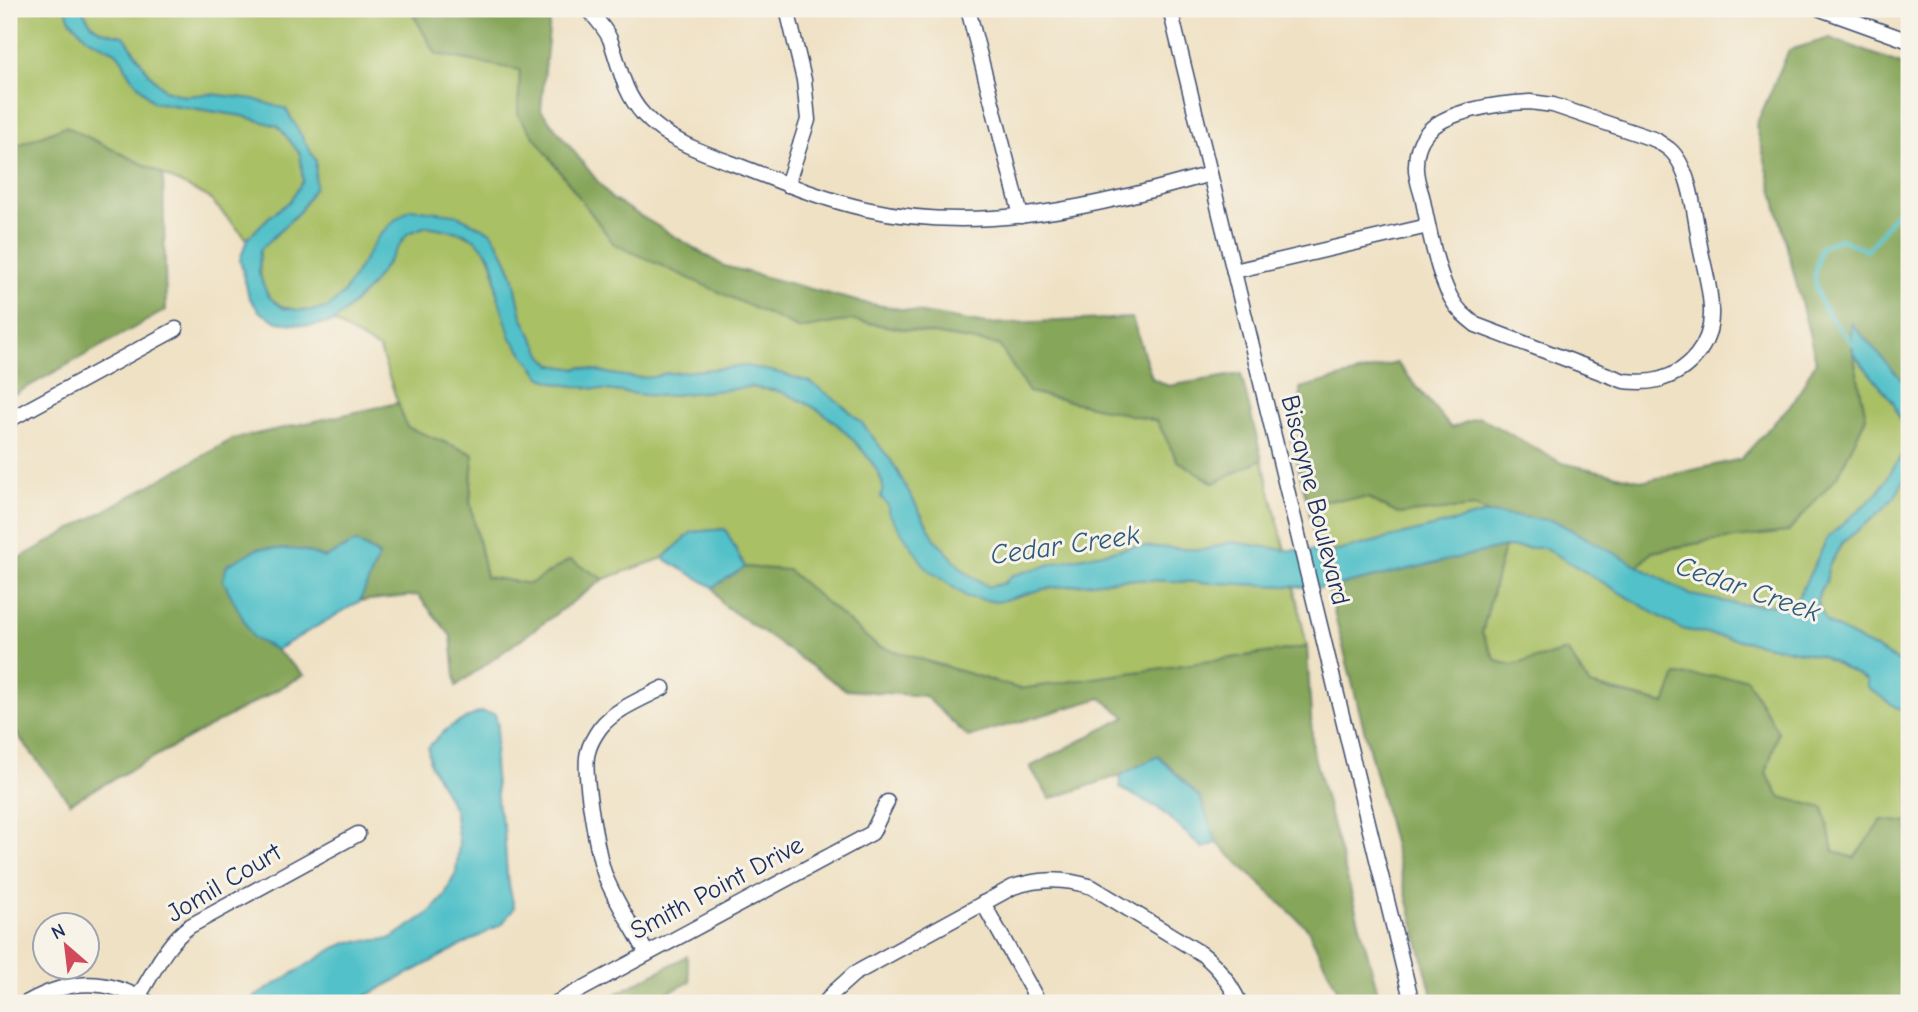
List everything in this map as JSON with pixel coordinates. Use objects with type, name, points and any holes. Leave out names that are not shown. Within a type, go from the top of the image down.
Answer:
[{"type":"street","points":[[786,185],[808,120],[804,80],[787,9]]},
{"type":"street","points":[[968,9],[1021,216]]},
{"type":"street","name":"Biscayne Boulevard","points":[[1170,9],[1412,1003]]},
{"type":"street","points":[[1820,9],[1909,41]]},
{"type":"street","points":[[591,12],[611,40],[625,86],[645,116],[663,131],[698,150],[786,185],[864,209],[896,215],[959,219],[1021,216],[1073,209],[1210,174]]},
{"type":"street","points":[[1530,102],[1553,105],[1656,140],[1671,150],[1686,178],[1710,298],[1712,317],[1709,334],[1701,349],[1677,373],[1660,380],[1641,382],[1624,380],[1476,326],[1462,314],[1444,285],[1428,226],[1415,167],[1418,149],[1426,134],[1439,122],[1453,116],[1495,106],[1530,102]]},
{"type":"street","points":[[1234,271],[1428,226]]},
{"type":"street","points":[[9,420],[176,329]]},
{"type":"street","points":[[648,954],[604,871],[586,771],[587,753],[593,738],[614,714],[663,688]]},
{"type":"street","name":"Smith Point Drive","points":[[556,1003],[872,832],[887,802]]},
{"type":"street","name":"Jomil Court","points":[[144,1000],[170,944],[180,933],[358,834]]},
{"type":"street","points":[[825,1003],[854,974],[983,903],[1013,887],[1033,881],[1056,879],[1092,887],[1202,954],[1216,964],[1240,1003]]},
{"type":"street","points":[[983,903],[1039,1003]]},
{"type":"street","points":[[26,1003],[74,984],[114,987],[144,1000]]},
{"type":"green space","points":[[9,9],[66,9],[70,20],[87,38],[116,52],[128,73],[153,102],[243,116],[278,126],[300,154],[303,181],[289,202],[247,239],[208,197],[65,126],[9,149]]},
{"type":"green space","points":[[82,9],[410,9],[436,54],[520,70],[518,115],[614,244],[800,329],[850,320],[999,345],[1029,392],[1158,421],[1177,460],[1214,483],[1262,459],[1285,550],[1231,542],[1203,550],[1136,546],[1055,563],[1011,576],[1005,583],[989,587],[964,571],[935,539],[892,462],[861,422],[746,366],[645,378],[552,365],[543,356],[522,317],[513,275],[491,232],[454,214],[378,237],[350,284],[328,307],[309,311],[276,303],[269,297],[262,281],[260,250],[300,211],[314,187],[286,109],[211,94],[184,96],[165,90],[150,75],[124,36],[98,29]]},
{"type":"green space","points":[[410,9],[551,9],[541,110],[611,198],[724,266],[860,302],[986,324],[1132,318],[1152,378],[1168,386],[1241,374],[1262,459],[1214,483],[1177,460],[1157,421],[1029,392],[999,345],[850,320],[800,329],[614,244],[518,115],[520,70],[436,54]]},
{"type":"green space","points":[[1830,38],[1909,67],[1909,391],[1851,324],[1853,353],[1866,417],[1839,474],[1788,532],[1710,541],[1652,552],[1638,567],[1555,521],[1488,513],[1475,507],[1398,514],[1368,498],[1307,501],[1291,440],[1303,434],[1300,388],[1397,363],[1451,428],[1479,417],[1562,463],[1645,481],[1741,459],[1795,400],[1816,361],[1756,125],[1789,50]]},
{"type":"green space","points":[[65,126],[163,174],[166,310],[15,394],[9,387],[9,149]]},
{"type":"green space","points":[[427,226],[469,236],[485,248],[494,270],[498,296],[542,378],[559,384],[663,396],[752,387],[778,391],[799,400],[822,413],[855,442],[880,477],[883,487],[881,497],[997,602],[1043,589],[1124,579],[1294,586],[1307,647],[1020,689],[877,646],[788,571],[745,567],[725,529],[692,532],[663,558],[604,579],[570,560],[530,584],[486,577],[470,502],[473,454],[406,427],[380,350],[334,322],[370,287],[408,233]]},
{"type":"green space","points":[[1853,353],[1893,402],[1909,443],[1878,493],[1828,537],[1794,606],[1737,604],[1690,595],[1638,567],[1652,552],[1710,541],[1866,417]]},
{"type":"green space","points":[[398,403],[407,427],[473,454],[470,502],[486,577],[530,584],[570,560],[604,579],[456,686],[451,636],[418,595],[360,601],[379,555],[356,542],[325,558],[302,550],[253,637],[276,650],[304,675],[70,803],[9,724],[9,564],[233,439]]},
{"type":"green space","points":[[1909,470],[1909,667],[1826,622],[1817,602],[1820,590],[1826,582],[1828,568],[1842,543],[1895,497]]},
{"type":"green space","points":[[1368,498],[1398,514],[1476,507],[1488,513],[1330,553],[1317,550],[1307,501]]},
{"type":"green space","points":[[1504,547],[1545,548],[1681,629],[1822,656],[1867,680],[1867,687],[1909,716],[1909,823],[1882,820],[1854,858],[1833,851],[1824,808],[1780,797],[1766,773],[1778,732],[1590,685],[1567,651],[1512,665],[1496,661],[1482,633]]},
{"type":"green space","points":[[1504,547],[1482,633],[1496,661],[1512,665],[1567,651],[1590,685],[1665,704],[1676,675],[1746,678],[1778,732],[1766,774],[1780,797],[1824,808],[1833,851],[1854,858],[1882,820],[1909,823],[1909,1003],[1434,1003],[1328,588]]},
{"type":"green space","points":[[745,567],[788,570],[877,646],[1020,689],[1307,647],[1313,752],[1381,1003],[1344,1003],[1307,928],[1217,843],[1200,798],[1159,756],[1121,775],[1050,799],[1030,767],[1126,717],[1101,698],[968,737],[925,696],[846,690],[722,604],[713,587]]},
{"type":"green space","points":[[687,956],[690,982],[647,1003],[599,1003]]},
{"type":"water","points":[[66,9],[82,9],[94,26],[124,36],[150,75],[165,90],[184,96],[211,94],[253,99],[286,109],[316,161],[315,187],[300,211],[260,250],[259,273],[268,296],[283,308],[306,311],[327,308],[343,294],[378,237],[411,209],[454,214],[491,232],[513,275],[522,317],[543,356],[552,365],[645,378],[746,366],[810,382],[861,422],[892,462],[935,539],[964,571],[989,587],[1005,583],[1011,576],[1055,563],[1136,546],[1203,550],[1231,542],[1330,553],[1488,513],[1555,521],[1691,595],[1737,604],[1794,606],[1828,537],[1878,493],[1909,443],[1909,470],[1895,497],[1842,543],[1828,568],[1826,582],[1820,590],[1817,602],[1826,622],[1909,667],[1909,716],[1867,687],[1867,680],[1822,656],[1681,629],[1545,548],[1504,547],[1328,588],[1124,579],[1043,589],[997,602],[967,597],[926,568],[888,512],[888,506],[881,497],[883,487],[880,477],[855,442],[822,413],[804,402],[778,391],[752,387],[663,396],[559,384],[542,378],[511,338],[497,293],[491,257],[477,241],[464,233],[427,226],[408,233],[370,287],[334,322],[311,326],[278,322],[260,312],[249,297],[240,260],[247,239],[289,202],[303,181],[300,154],[278,126],[243,116],[153,102],[128,73],[116,52],[87,38],[70,20]]},
{"type":"water","points":[[1851,323],[1909,391],[1909,441],[1893,402],[1853,353]]},
{"type":"water","points":[[725,529],[745,567],[713,587],[663,558],[692,532]]},
{"type":"water","points":[[356,542],[379,556],[360,601],[276,650],[253,638],[223,580],[227,565],[259,548],[302,550],[325,558]]},
{"type":"water","points":[[481,712],[495,714],[498,726],[494,764],[498,808],[504,828],[507,875],[514,908],[502,924],[353,1003],[248,1003],[335,948],[349,942],[390,939],[428,914],[444,897],[456,872],[459,843],[454,809],[430,764],[428,748],[452,726]]},
{"type":"water","points":[[1158,756],[1200,798],[1217,843],[1203,848],[1158,808],[1120,788],[1121,775]]},
{"type":"waterway","points":[[1854,344],[1833,321],[1818,295],[1815,272],[1821,247],[1840,239],[1868,250],[1902,204],[1909,183]]},
{"type":"water label","name":"Cedar Creek","points":[[1065,545]]},
{"type":"water label","name":"Cedar Creek","points":[[1748,589]]}]
